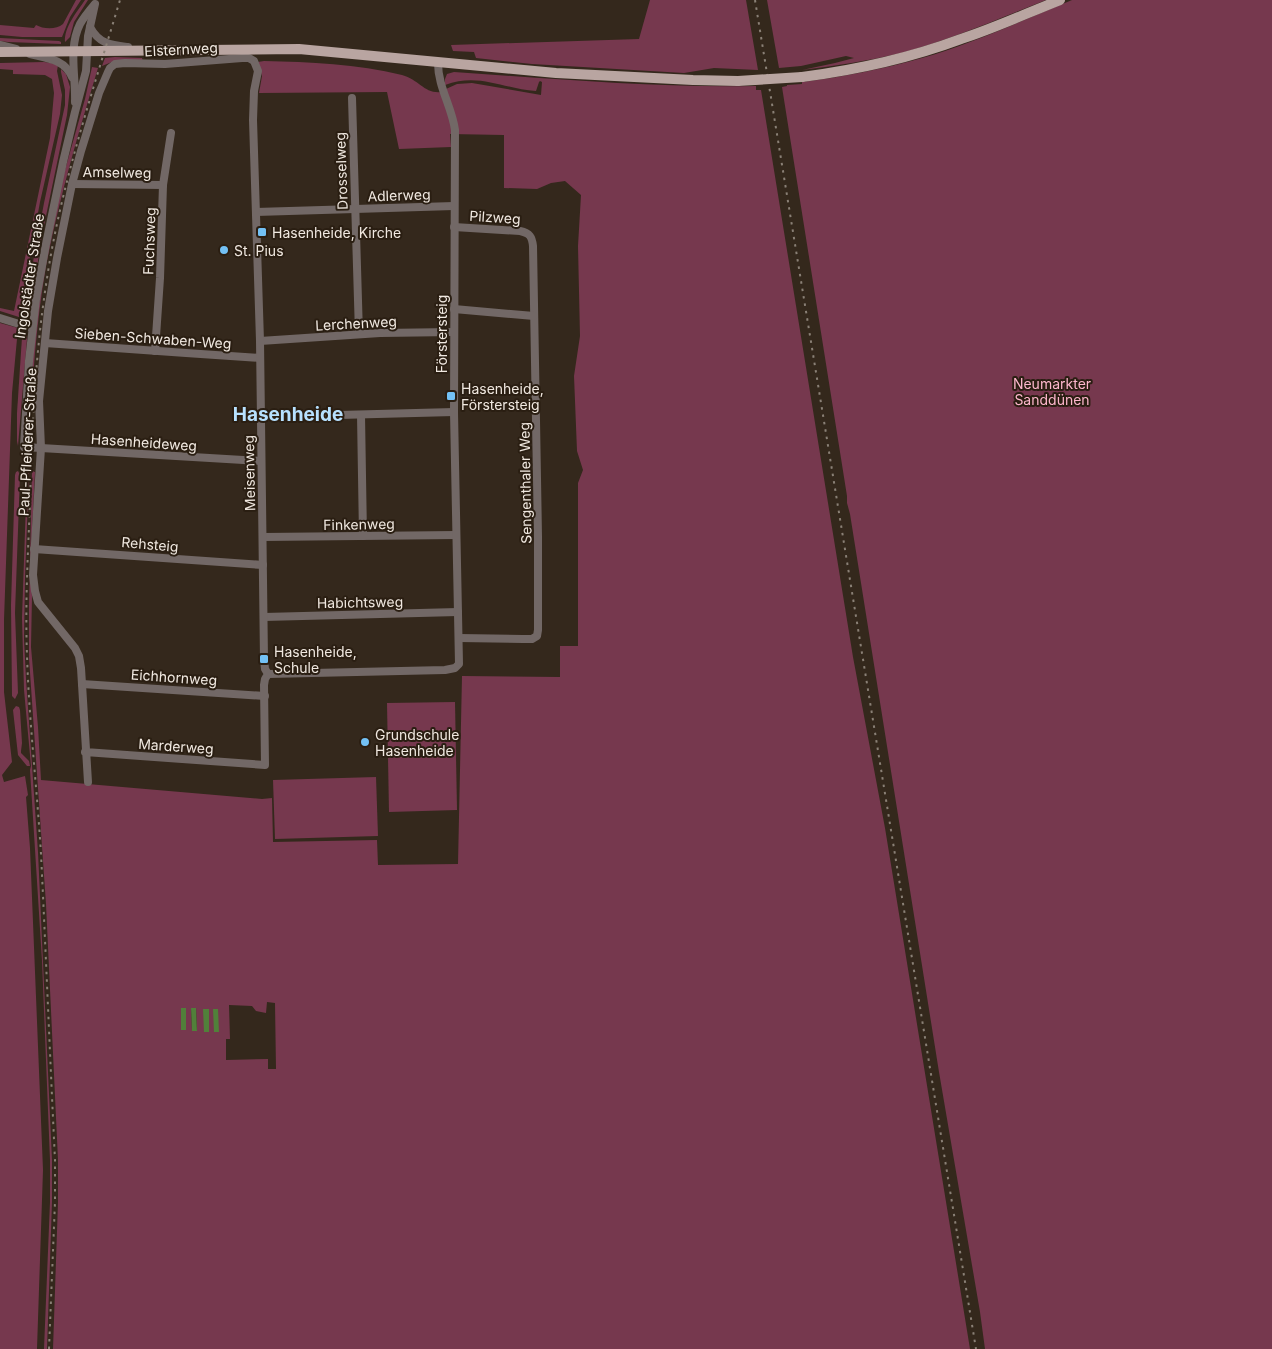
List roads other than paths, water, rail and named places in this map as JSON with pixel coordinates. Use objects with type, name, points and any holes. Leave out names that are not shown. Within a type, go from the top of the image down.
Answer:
[{"type":"main road","points":[[0,52],[300,49],[556,73],[738,81],[802,77],[854,68],[924,52],[999,25],[1060,0]]},
{"type":"street","name":"Ingolstädter Straße","points":[[24,447],[27,379],[32,328],[47,236],[86,71],[88,36],[96,2]]},
{"type":"street","name":"Ingolstädter Straße","points":[[75,112],[73,52],[75,38],[80,23],[96,2]]},
{"type":"street","points":[[90,27],[103,42],[144,50]]},
{"type":"street","points":[[0,45],[30,52]]},
{"type":"street","points":[[16,52],[60,62],[69,69],[74,81]]},
{"type":"street","name":"Elsternweg","points":[[110,68],[115,64],[125,63],[165,64],[242,58],[249,58],[254,61]]},
{"type":"street","name":"Meisenweg","points":[[254,61],[258,71],[253,103],[253,120],[262,417],[261,462],[265,669],[268,674],[265,682],[264,696],[265,765]]},
{"type":"street","name":"Förstersteig","points":[[268,674],[445,670],[457,667],[459,661],[454,412],[455,130],[439,78],[438,63]]},
{"type":"street","name":"Paul-Pfleiderer-Straße","points":[[88,782],[80,661],[77,652],[44,611],[37,598],[34,580],[34,549],[42,429],[39,401],[44,343],[53,280],[72,184],[94,105],[110,68]]},
{"type":"street","name":"Drosselweg","points":[[352,98],[359,334]]},
{"type":"street","name":"Fuchsweg","points":[[155,351],[163,185],[171,133]]},
{"type":"street","name":"Amselweg","points":[[72,184],[163,185]]},
{"type":"street","name":"Adlerweg","points":[[256,212],[454,206]]},
{"type":"street","name":"Pilzweg","points":[[454,227],[520,231],[528,233],[531,237]]},
{"type":"street","name":"Sengenthaler Weg","points":[[459,638],[523,639],[535,638],[538,635],[533,246],[531,237]]},
{"type":"street","points":[[454,309],[534,316]]},
{"type":"street","points":[[0,318],[32,328]]},
{"type":"street","name":"Lerchenweg","points":[[260,341],[359,334],[454,332]]},
{"type":"street","name":"Sieben-Schwaben-Weg","points":[[44,343],[260,358]]},
{"type":"street","points":[[262,417],[454,412]]},
{"type":"street","points":[[362,415],[363,536]]},
{"type":"street","name":"Hasenheideweg","points":[[24,447],[261,462]]},
{"type":"street","name":"Finkenweg","points":[[263,537],[456,535]]},
{"type":"street","name":"Rehsteig","points":[[34,549],[263,565]]},
{"type":"street","name":"Habichtsweg","points":[[264,617],[458,612]]},
{"type":"street","name":"Eichhornweg","points":[[82,684],[264,696]]},
{"type":"street","name":"Marderweg","points":[[86,752],[265,765]]},
{"type":"railway","points":[[49,1349],[55,1160],[41,854],[29,705],[26,636],[33,420],[39,339],[52,248],[68,177],[120,0]]},
{"type":"railway","points":[[755,0],[976,1349]]},
{"type":"place","name":"Hasenheide, Kirche","points":[[262,232]]},
{"type":"place","name":"St. Pius","points":[[224,250]]},
{"type":"place","name":"Hasenheide, Förstersteig","points":[[451,396]]},
{"type":"place","name":"Hasenheide, Schule","points":[[264,659]]},
{"type":"place","name":"Grundschule Hasenheide","points":[[365,742]]},
{"type":"district","name":"Hasenheide","points":[[288,414]]},
{"type":"park label","name":"Neumarkter Sanddünen","points":[[1052,392]]}]
